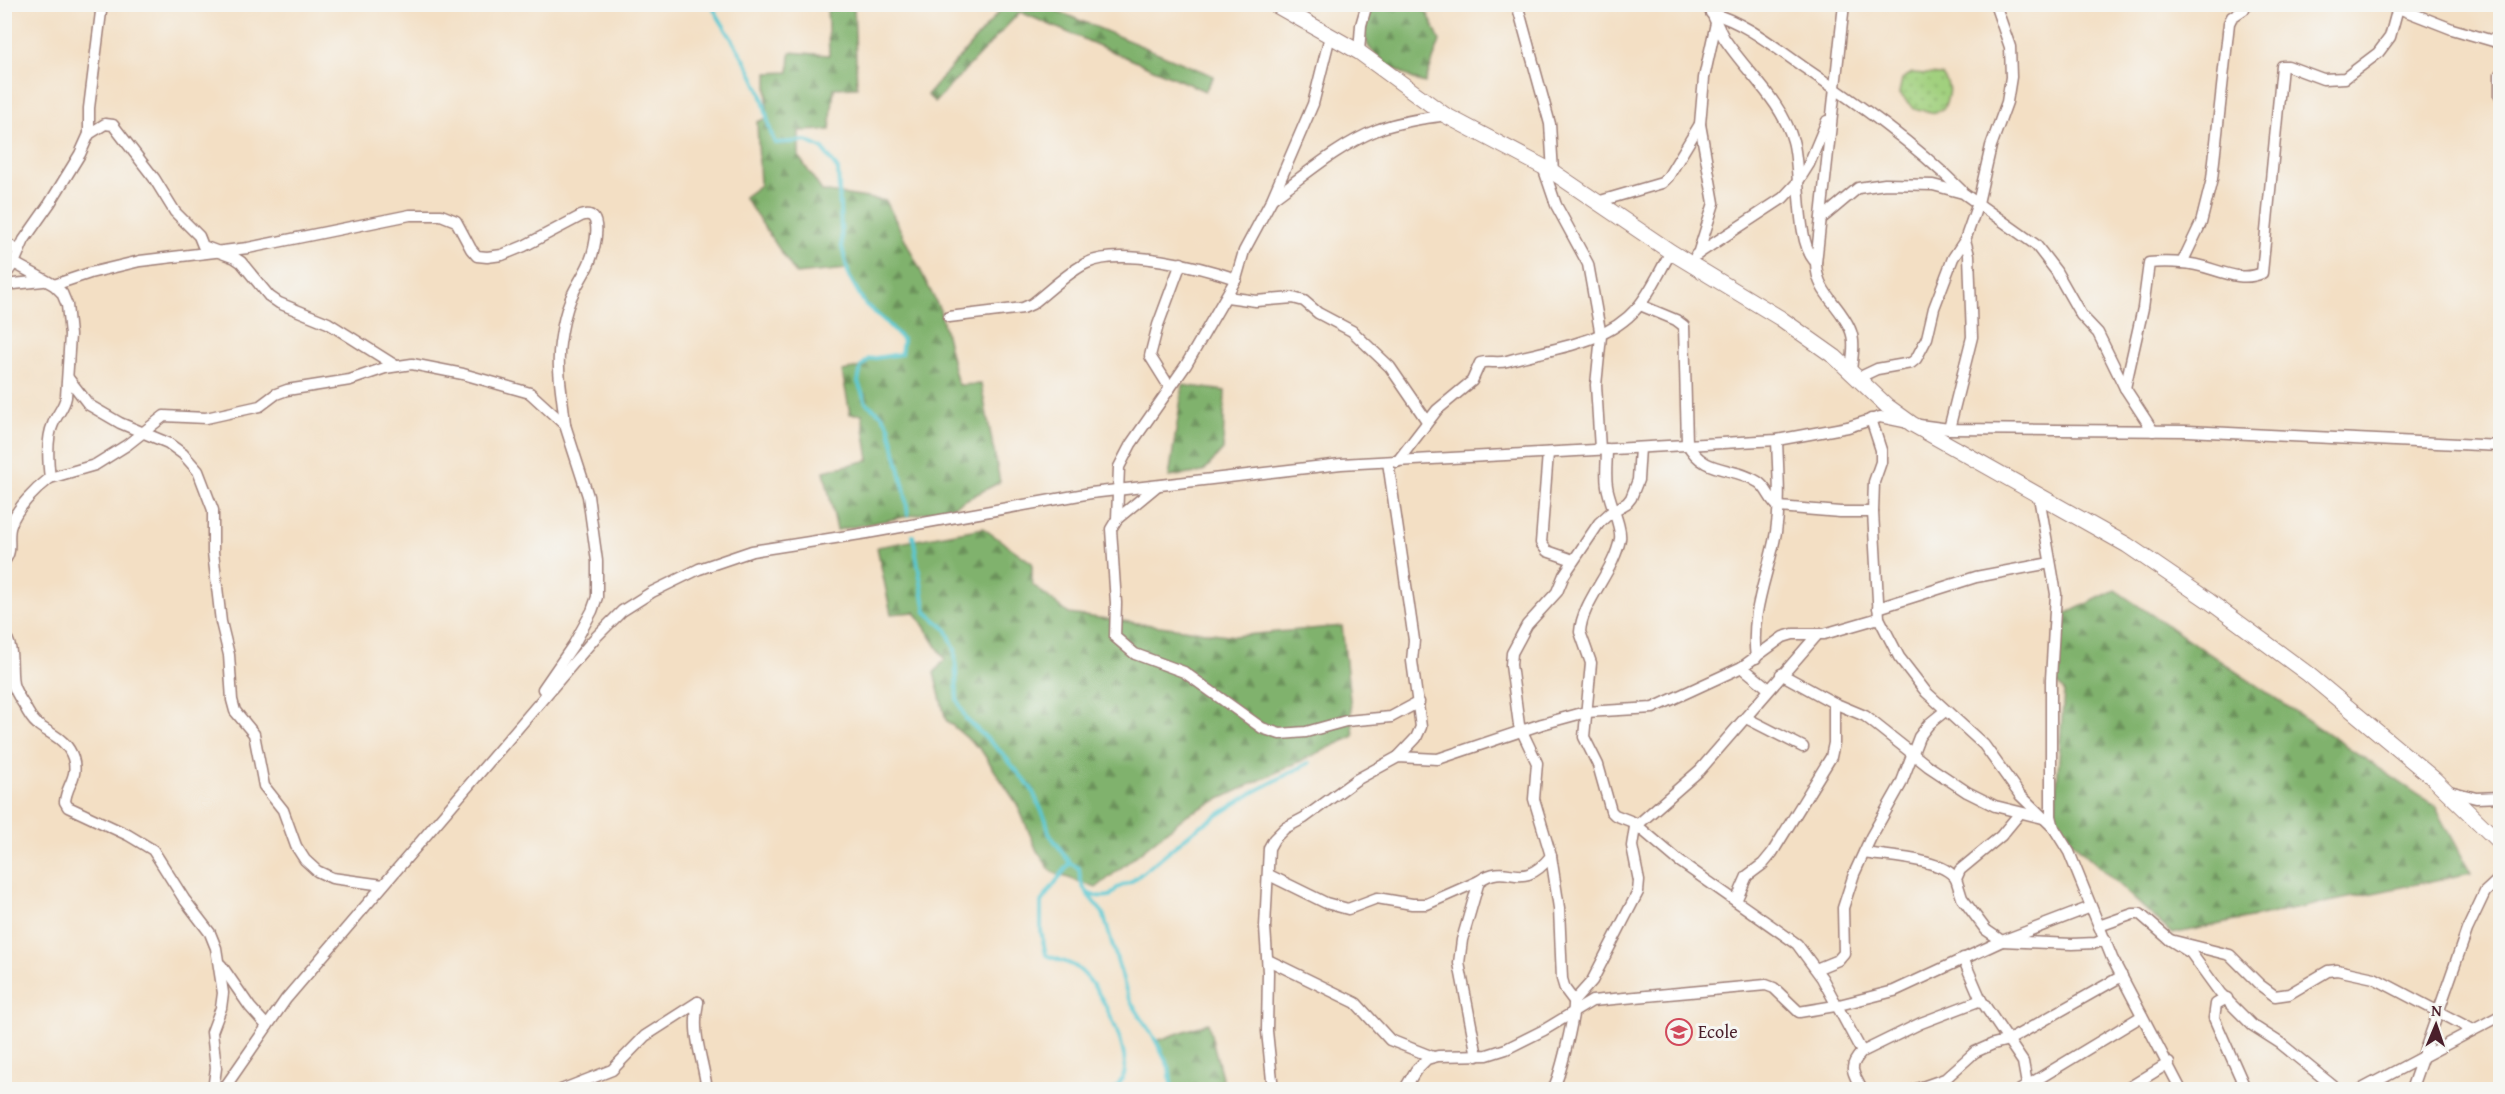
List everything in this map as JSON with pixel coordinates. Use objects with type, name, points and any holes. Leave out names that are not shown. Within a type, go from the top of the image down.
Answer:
[{"type":"street","points":[[4,277],[80,154],[89,134],[89,108],[102,4]]},
{"type":"street","points":[[1359,52],[1361,25],[1367,4]]},
{"type":"street","points":[[1517,4],[1550,124],[1548,170],[1556,205],[1586,257],[1601,336],[1596,385],[1607,487],[1620,529],[1619,544],[1580,628],[1580,636],[1591,663],[1584,737],[1598,765],[1611,811],[1633,822],[1635,827],[1797,944],[1816,969],[1862,1052]]},
{"type":"street","points":[[1844,4],[1833,88],[1816,276],[1850,328],[1855,375]]},
{"type":"street","points":[[1855,375],[1905,364],[1916,359],[1927,338],[1934,308],[1953,258],[1965,240],[1978,203],[1991,146],[2007,102],[2011,77],[2010,46],[1995,4]]},
{"type":"street","points":[[2182,263],[2202,223],[2212,180],[2229,23],[2232,17],[2244,9],[2245,4]]},
{"type":"street","points":[[2388,4],[2399,6],[2452,29],[2500,43]]},
{"type":"street","points":[[1275,5],[1359,52],[1445,115],[1548,170],[1671,252],[1693,258],[1780,318],[1855,375],[1887,406],[1912,424],[2127,545],[2308,674],[2445,790],[2500,843]]},
{"type":"street","points":[[2125,388],[2143,308],[2150,262],[2182,263],[2243,277],[2253,277],[2262,273],[2281,69],[2286,65],[2323,79],[2345,78],[2378,53],[2390,37],[2399,6]]},
{"type":"street","points":[[1712,13],[1758,34],[1899,134],[1963,193],[2036,245],[2056,271],[2081,315],[2098,333],[2125,388],[2153,431]]},
{"type":"street","points":[[1693,258],[1714,203],[1700,124],[1712,13]]},
{"type":"street","points":[[1712,13],[1724,38],[1787,123],[1794,144],[1801,222],[1811,257],[1816,263]]},
{"type":"street","points":[[1117,519],[1119,490],[1117,475],[1122,461],[1227,297],[1236,279],[1244,251],[1272,199],[1312,104],[1330,36]]},
{"type":"street","points":[[2500,74],[2500,96]]},
{"type":"street","points":[[1693,258],[1783,198],[1797,183],[1809,164],[1832,109]]},
{"type":"street","points":[[1272,199],[1358,139],[1378,129],[1445,115]]},
{"type":"street","points":[[89,134],[105,124],[113,125],[154,178],[175,212],[199,237],[203,246],[220,251],[241,262],[269,296],[279,303],[328,323],[396,366]]},
{"type":"street","points":[[1597,202],[1662,183],[1700,124]]},
{"type":"street","points":[[1821,219],[1858,188],[1885,184],[1933,184],[1963,193]]},
{"type":"street","points":[[54,285],[90,273],[140,261],[262,245],[410,214],[441,215],[456,221],[477,256],[487,257],[502,255],[524,246],[586,214],[596,219],[597,231],[591,260],[571,297],[559,352],[565,425],[588,496],[597,561],[597,597],[583,631],[541,692],[533,709]]},
{"type":"street","points":[[1949,429],[1972,337],[1969,255],[1965,240]]},
{"type":"street","points":[[4,242],[19,251]]},
{"type":"street","points":[[1274,1089],[1267,1031],[1268,960],[1265,927],[1269,848],[1274,838],[1356,780],[1398,757],[1419,733],[1421,727],[1412,662],[1414,640],[1393,462],[1443,403],[1472,381],[1477,366],[1482,362],[1500,363],[1601,336],[1620,325],[1640,305],[1671,252]]},
{"type":"street","points":[[949,317],[1023,308],[1032,304],[1084,264],[1094,260],[1123,257],[1181,263],[1236,279]]},
{"type":"street","points":[[14,263],[54,285],[62,293],[70,321],[65,402],[53,424],[50,438],[50,478]]},
{"type":"street","points":[[1170,388],[1150,356],[1158,325],[1181,263]]},
{"type":"street","points":[[4,285],[43,281]]},
{"type":"street","points":[[1227,297],[1256,301],[1293,298],[1304,301],[1318,313],[1352,331],[1390,367],[1427,422]]},
{"type":"street","points":[[1640,305],[1676,320],[1684,326],[1687,443],[1692,453],[1707,465],[1760,482],[1779,507],[1873,512]]},
{"type":"street","points":[[4,561],[10,554],[10,530],[13,519],[42,484],[50,478],[95,465],[144,433],[164,416],[206,418],[260,406],[276,394],[287,390],[350,381],[396,366],[412,364],[525,390],[565,425]]},
{"type":"street","points":[[68,378],[89,405],[144,433],[168,442],[198,471],[211,500],[214,519],[213,552],[221,622],[229,655],[232,700],[235,711],[254,734],[264,786],[283,810],[296,846],[306,861],[317,871],[332,878],[383,885]]},
{"type":"street","points":[[223,1089],[286,999],[594,639],[622,611],[652,592],[699,569],[752,551],[1119,490],[1330,465],[1640,448],[1687,443],[1777,440],[1883,417],[1949,429],[2153,431],[2500,446]]},
{"type":"street","points":[[1871,419],[1881,450],[1881,462],[1874,482],[1873,512],[1879,613],[1909,671],[1945,711],[1984,745],[2020,795],[2054,828],[2069,852],[2122,976],[2181,1089]]},
{"type":"street","points":[[1756,658],[1754,643],[1758,598],[1771,556],[1779,507],[1777,440]]},
{"type":"street","points":[[1552,1089],[1558,1080],[1574,1005],[1562,979],[1559,908],[1551,856],[1534,799],[1537,763],[1521,730],[1511,664],[1512,653],[1527,626],[1557,592],[1573,560],[1603,518],[1627,503],[1636,489],[1640,467],[1640,448]]},
{"type":"street","points":[[1548,453],[1541,543],[1547,551],[1573,560]]},
{"type":"street","points":[[1157,486],[1117,519],[1111,529],[1116,603],[1114,634],[1118,642],[1131,652],[1184,672],[1262,728],[1280,734],[1306,732],[1346,721],[1391,717],[1419,702]]},
{"type":"street","points":[[2039,497],[2056,594],[2049,740],[2050,804],[2054,828]]},
{"type":"street","points":[[1398,757],[1438,759],[1521,730],[1586,712],[1642,710],[1664,705],[1713,679],[1742,667],[1783,637],[1793,634],[1818,634],[1976,577],[2050,563]]},
{"type":"street","points":[[4,634],[10,646],[13,684],[24,706],[37,724],[54,733],[68,746],[74,761],[74,780],[66,792],[65,802],[68,807],[128,835],[153,850],[184,899],[210,933],[223,993],[221,1008],[212,1032],[216,1068],[213,1089]]},
{"type":"street","points":[[1268,960],[1356,1003],[1390,1040],[1433,1057],[1477,1056],[1497,1052],[1544,1030],[1574,1005],[1592,981],[1638,892],[1639,881],[1632,846],[1635,827],[1700,770],[1818,634]]},
{"type":"street","points":[[1742,667],[1769,689]]},
{"type":"street","points":[[1781,674],[1834,703],[1865,716],[1928,766],[1967,792],[1995,806],[2043,818]]},
{"type":"street","points":[[1736,902],[1747,876],[1772,853],[1832,757],[1834,703]]},
{"type":"street","points":[[1816,969],[1838,960],[1844,953],[1843,908],[1854,874],[1901,784],[1922,732],[1945,711]]},
{"type":"street","points":[[1746,718],[1803,747]]},
{"type":"street","points":[[2445,790],[2476,798],[2500,797]]},
{"type":"street","points":[[1956,879],[1960,870],[2001,836],[2020,813]]},
{"type":"street","points":[[1864,853],[1939,866],[1952,873],[1962,898],[1986,930],[2002,941],[2072,944],[2096,943],[2105,939]]},
{"type":"street","points":[[1269,875],[1326,903],[1348,909],[1377,898],[1427,904],[1495,872],[1517,876],[1532,875],[1551,856]]},
{"type":"street","points":[[2411,1089],[2467,930],[2485,891],[2500,878]]},
{"type":"street","points":[[1477,1056],[1458,963],[1462,940],[1479,881]]},
{"type":"street","points":[[1574,1005],[1602,999],[1766,985],[1774,988],[1799,1012],[1835,1006],[1894,991],[2002,941],[2091,907]]},
{"type":"street","points":[[2099,926],[2133,914],[2140,914],[2170,940],[2191,953],[2227,998],[2256,1029],[2280,1043],[2338,1089]]},
{"type":"street","points":[[2170,940],[2230,954],[2260,985],[2275,996],[2289,994],[2328,971],[2337,970],[2374,978],[2473,1030]]},
{"type":"street","points":[[1963,958],[1981,1000],[2023,1062],[2025,1088],[2142,1016]]},
{"type":"street","points":[[217,960],[250,1007],[267,1026]]},
{"type":"street","points":[[1914,1089],[1945,1079],[1975,1052],[2009,1040],[2122,976]]},
{"type":"street","points":[[2227,998],[2216,1004],[2214,1018],[2246,1089]]},
{"type":"street","points":[[1862,1089],[1852,1066],[1853,1061],[1862,1052],[1921,1023],[1981,1000]]},
{"type":"street","points":[[561,1089],[612,1070],[645,1036],[698,1002],[695,1036],[706,1089]]},
{"type":"street","points":[[2360,1089],[2500,1016]]},
{"type":"street","points":[[1404,1089],[1420,1065],[1433,1057]]},
{"type":"street","points":[[2125,1089],[2169,1063]]},
{"type":"green space","points":[[1368,4],[1419,5],[1428,14],[1440,41],[1425,83],[1392,67],[1370,48],[1365,34]]},
{"type":"green space","points":[[827,5],[854,5],[857,87],[834,88],[830,130],[799,131],[799,157],[822,191],[886,201],[940,310],[958,385],[981,384],[1000,482],[950,508],[837,530],[824,471],[869,460],[862,414],[850,414],[842,371],[861,367],[869,359],[901,354],[903,340],[863,300],[851,281],[847,269],[796,274],[744,197],[760,185],[757,122],[767,118],[767,73],[789,72],[790,52],[829,55]]},
{"type":"green space","points":[[1005,5],[1043,5],[1214,76],[1205,91],[1020,12],[935,102],[927,95]]},
{"type":"green space","points":[[1912,73],[1942,75],[1949,91],[1944,108],[1935,113],[1913,108],[1899,93],[1902,79]]},
{"type":"green space","points":[[1183,385],[1225,391],[1223,450],[1203,472],[1169,477]]},
{"type":"green space","points":[[983,528],[1032,563],[1032,584],[1069,614],[1235,636],[1342,626],[1354,736],[1188,814],[1096,888],[1052,872],[1037,851],[1017,804],[981,750],[946,720],[934,673],[945,659],[915,612],[891,614],[877,547]]},
{"type":"green space","points":[[2115,590],[2435,806],[2471,873],[2172,934],[2054,825],[2064,691],[2053,678],[2059,617]]},
{"type":"green space","points":[[1208,1023],[1225,1089],[1172,1089],[1169,1067],[1156,1041]]},
{"type":"waterway","points":[[711,4],[756,82],[775,143],[807,141],[823,149],[838,170],[842,247],[849,276],[865,304],[903,340],[901,354],[869,359],[861,367],[858,382],[866,403],[882,415],[889,426],[905,492],[908,515]]},
{"type":"waterway","points":[[913,536],[926,612],[946,629],[955,649],[957,699],[966,719],[1002,753],[1031,788],[1046,820],[1049,833],[1070,863],[1041,902],[1041,931],[1046,955],[1076,967],[1085,975],[1109,1012],[1124,1054],[1125,1065],[1122,1079],[1114,1090]]},
{"type":"waterway","points":[[1070,863],[1079,868],[1081,882],[1087,892],[1096,896],[1110,896],[1117,888],[1131,882],[1196,829],[1254,792],[1309,763]]},
{"type":"waterway","points":[[1088,895],[1103,913],[1128,997],[1156,1041],[1169,1067],[1172,1090]]},
{"type":"place","name":"Ecole","points":[[1679,1032]]}]
